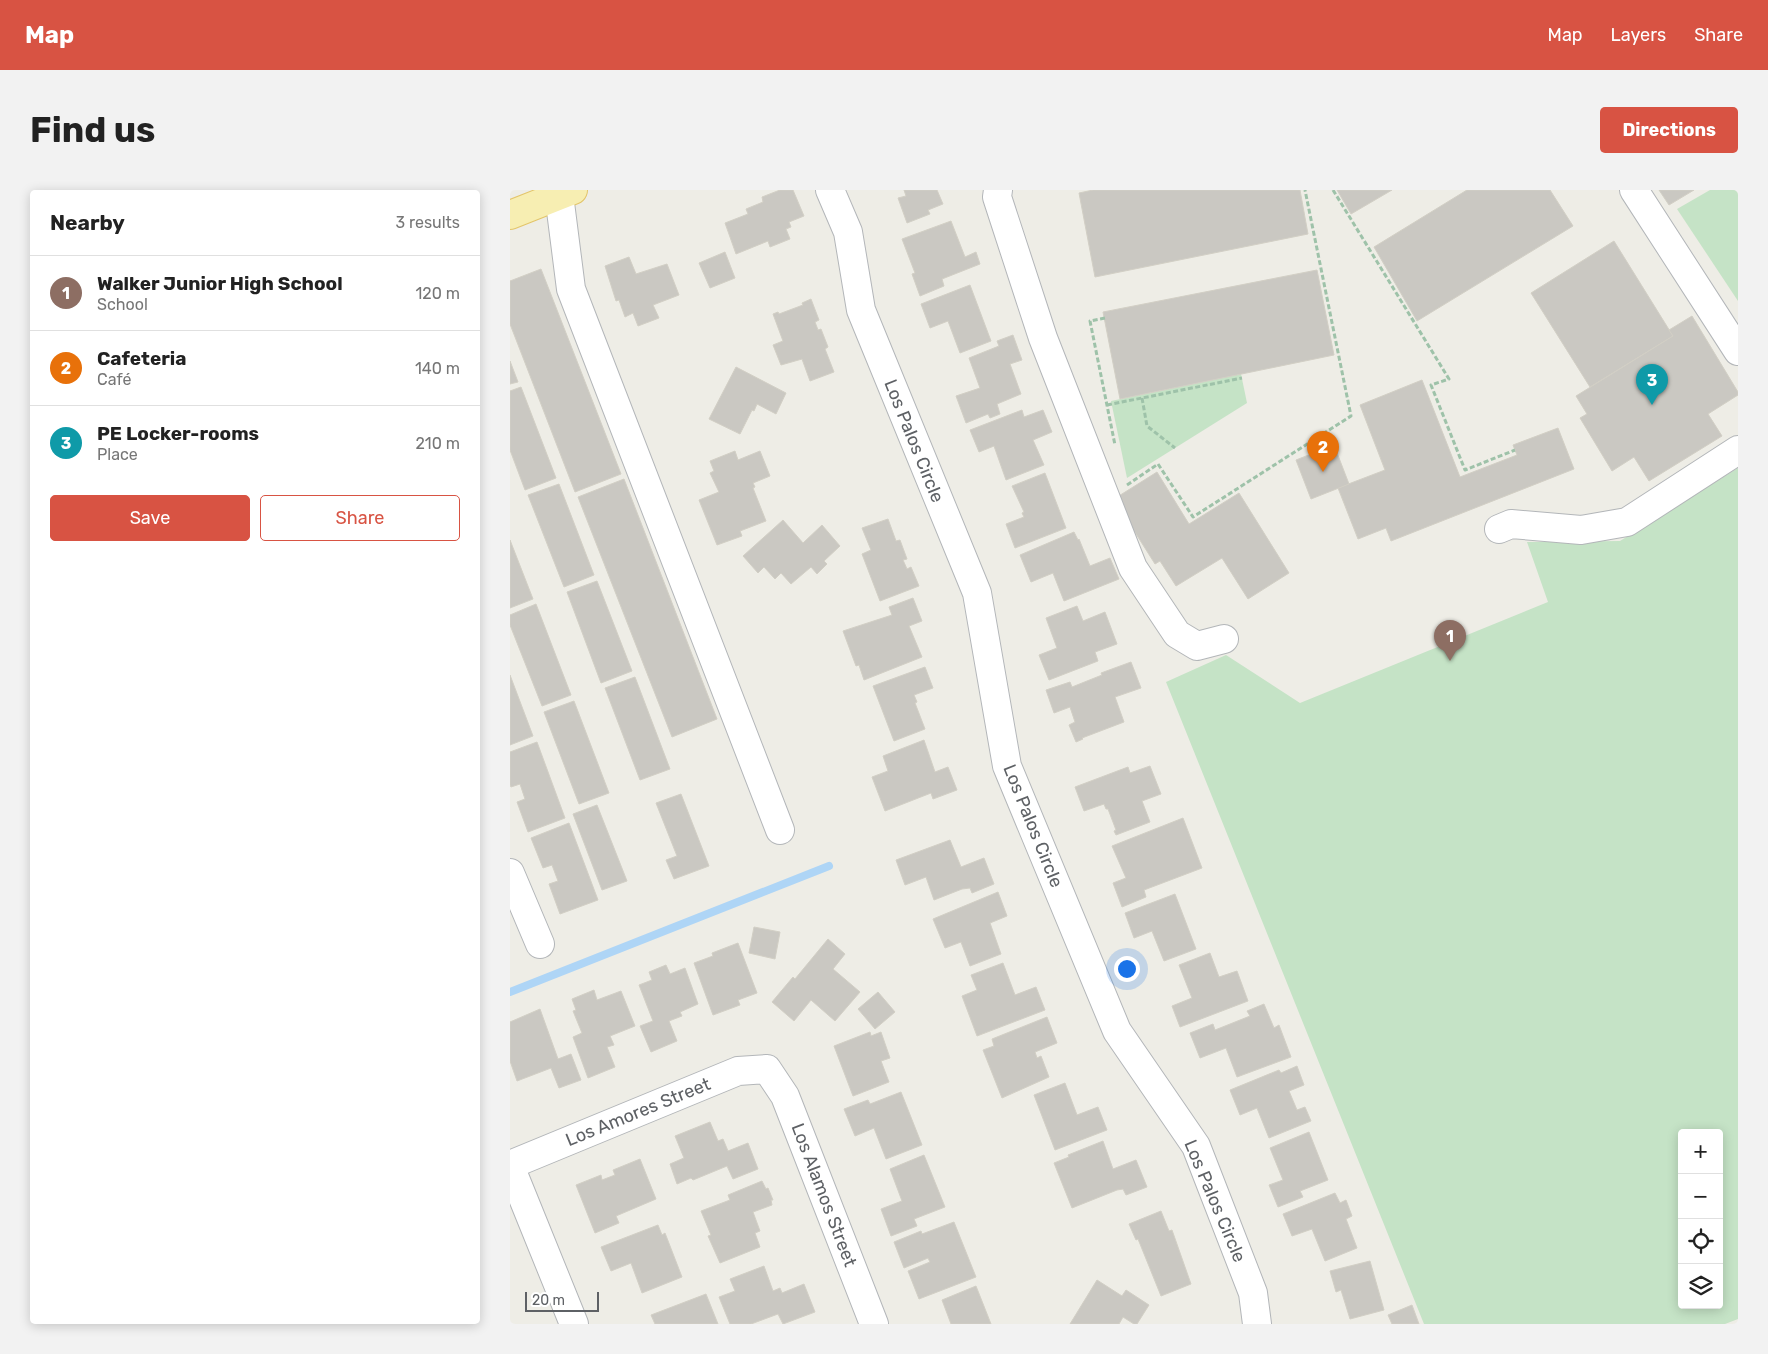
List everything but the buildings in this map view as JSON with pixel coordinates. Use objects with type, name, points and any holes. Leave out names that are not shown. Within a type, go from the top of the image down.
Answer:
[{"type":"main road","points":[[510,215],[566,193]]},
{"type":"street","name":"Los Palos Circle","points":[[830,190],[848,232],[861,310],[977,593],[1007,766],[1117,1031],[1196,1146],[1253,1293],[1257,1324]]},
{"type":"street","points":[[998,190],[997,197],[1043,338],[1133,568],[1177,634],[1197,646],[1224,638]]},
{"type":"street","points":[[1634,190],[1738,351]]},
{"type":"street","points":[[566,193],[571,289],[780,830]]},
{"type":"street","points":[[1499,529],[1511,524],[1581,530],[1627,522],[1738,450]]},
{"type":"street","points":[[510,873],[540,944]]},
{"type":"street","name":"Los Amores Street","points":[[510,1166],[738,1071],[767,1069]]},
{"type":"street","name":"Los Alamos Street","points":[[767,1069],[785,1096],[874,1324]]},
{"type":"street","points":[[510,1166],[574,1324]]},
{"type":"path","points":[[1122,479],[1124,488],[1158,464],[1193,517],[1351,416],[1305,190]]},
{"type":"path","points":[[1333,190],[1448,379],[1431,385],[1465,470],[1515,450]]},
{"type":"path","points":[[1105,318],[1090,321],[1116,451]]},
{"type":"path","points":[[1107,405],[1242,378]]},
{"type":"path","points":[[1142,398],[1147,426],[1175,448]]},
{"type":"green space","points":[[1710,190],[1738,190],[1738,301],[1677,209]]},
{"type":"green space","points":[[1241,374],[1247,403],[1127,478],[1111,401]]},
{"type":"green space","points":[[1738,468],[1738,1319],[1725,1324],[1424,1324],[1166,682],[1226,655],[1300,703],[1548,602],[1527,542],[1620,541]]},
{"type":"waterway","points":[[510,992],[829,866]]},
{"type":"place","name":"PE Locker-rooms","points":[[1652,405]]},
{"type":"place","name":"Cafeteria","points":[[1323,472]]},
{"type":"place","name":"Walker Junior High School","points":[[1450,661]]}]
